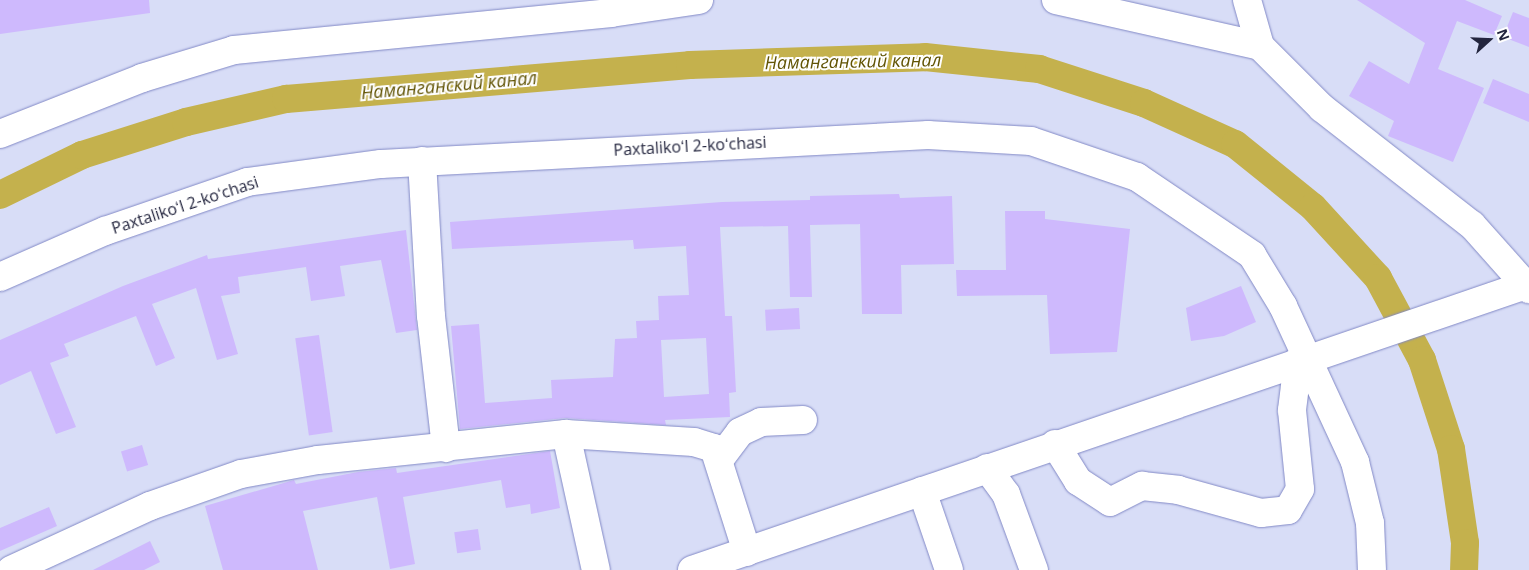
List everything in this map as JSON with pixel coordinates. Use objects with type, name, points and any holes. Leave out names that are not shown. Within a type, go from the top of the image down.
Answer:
[{"type":"street","points":[[0,134],[142,78],[234,50],[611,13],[699,0]]},
{"type":"street","points":[[1056,0],[1260,46]]},
{"type":"street","points":[[692,570],[1303,359],[1483,299],[1528,286],[1472,225],[1322,108],[1260,46],[1247,0]]},
{"type":"street","name":"Paxtalikoʻl 2-koʻchasi","points":[[0,277],[105,231],[247,182],[422,161],[928,135],[1031,141],[1137,177],[1252,255],[1355,462],[1370,523],[1372,570]]},
{"type":"street","points":[[422,161],[431,316],[446,448]]},
{"type":"street","points":[[1055,444],[1078,481],[1110,502],[1142,486],[1178,490],[1261,513],[1288,510],[1300,489],[1292,410],[1303,359]]},
{"type":"street","points":[[719,460],[740,432],[761,422],[803,420]]},
{"type":"street","points":[[566,434],[596,570]]},
{"type":"street","points":[[11,570],[150,506],[241,474],[318,460],[566,434],[694,442],[714,448],[747,552]]},
{"type":"street","points":[[987,468],[1006,494],[1034,570]]},
{"type":"street","points":[[922,490],[949,570]]},
{"type":"building","points":[[0,0],[149,0],[150,13],[0,34]]},
{"type":"building","points":[[1357,0],[1465,0],[1502,16],[1494,35],[1457,21],[1438,69],[1484,88],[1453,162],[1388,136],[1394,121],[1349,96],[1369,61],[1409,84],[1425,43]]},
{"type":"building","points":[[1513,12],[1529,18],[1529,47],[1503,37]]},
{"type":"building","points":[[1493,79],[1529,94],[1529,122],[1483,103]]},
{"type":"building","points":[[899,194],[900,198],[952,196],[954,264],[901,265],[902,314],[862,314],[860,224],[810,225],[812,297],[790,297],[788,226],[720,227],[725,316],[732,316],[736,392],[729,393],[730,417],[665,420],[666,425],[565,418],[460,429],[451,326],[479,324],[485,403],[552,398],[551,380],[613,377],[615,339],[637,338],[636,321],[659,320],[658,296],[689,295],[686,246],[634,249],[633,240],[452,249],[450,222],[722,202],[810,200],[810,196]],"holes":[[[706,338],[709,394],[664,397],[661,340]]]},
{"type":"building","points":[[1005,211],[1045,211],[1045,219],[1130,229],[1117,352],[1050,354],[1047,295],[957,296],[956,270],[1006,270]]},
{"type":"building","points":[[406,230],[417,330],[396,333],[381,260],[340,266],[345,296],[311,301],[306,267],[238,277],[240,293],[221,296],[238,354],[217,360],[196,288],[152,304],[175,358],[156,366],[136,316],[64,344],[69,356],[50,363],[76,427],[56,434],[31,371],[0,385],[0,340],[123,286],[207,255],[208,259]]},
{"type":"building","points":[[1241,286],[1256,322],[1224,336],[1191,341],[1186,308]]},
{"type":"building","points":[[799,308],[800,329],[766,331],[765,310]]},
{"type":"building","points":[[319,335],[333,432],[309,435],[295,338]]},
{"type":"building","points":[[142,445],[148,465],[127,472],[121,451]]},
{"type":"building","points":[[550,451],[560,508],[531,514],[530,504],[506,508],[501,480],[403,497],[415,564],[390,569],[377,497],[303,511],[318,570],[223,570],[205,506],[294,480],[296,484],[358,472],[396,468],[397,473]]},
{"type":"building","points":[[49,507],[57,526],[0,551],[0,528]]},
{"type":"building","points":[[478,529],[481,550],[457,553],[454,532]]},
{"type":"building","points":[[150,541],[160,562],[144,570],[93,570]]},
{"type":"waterway","name":"Наманганский канал","points":[[0,195],[82,155],[186,122],[286,99],[690,65],[925,57],[1039,69],[1144,103],[1235,144],[1313,207],[1378,278],[1422,360],[1451,449],[1465,543],[1464,570]]}]
